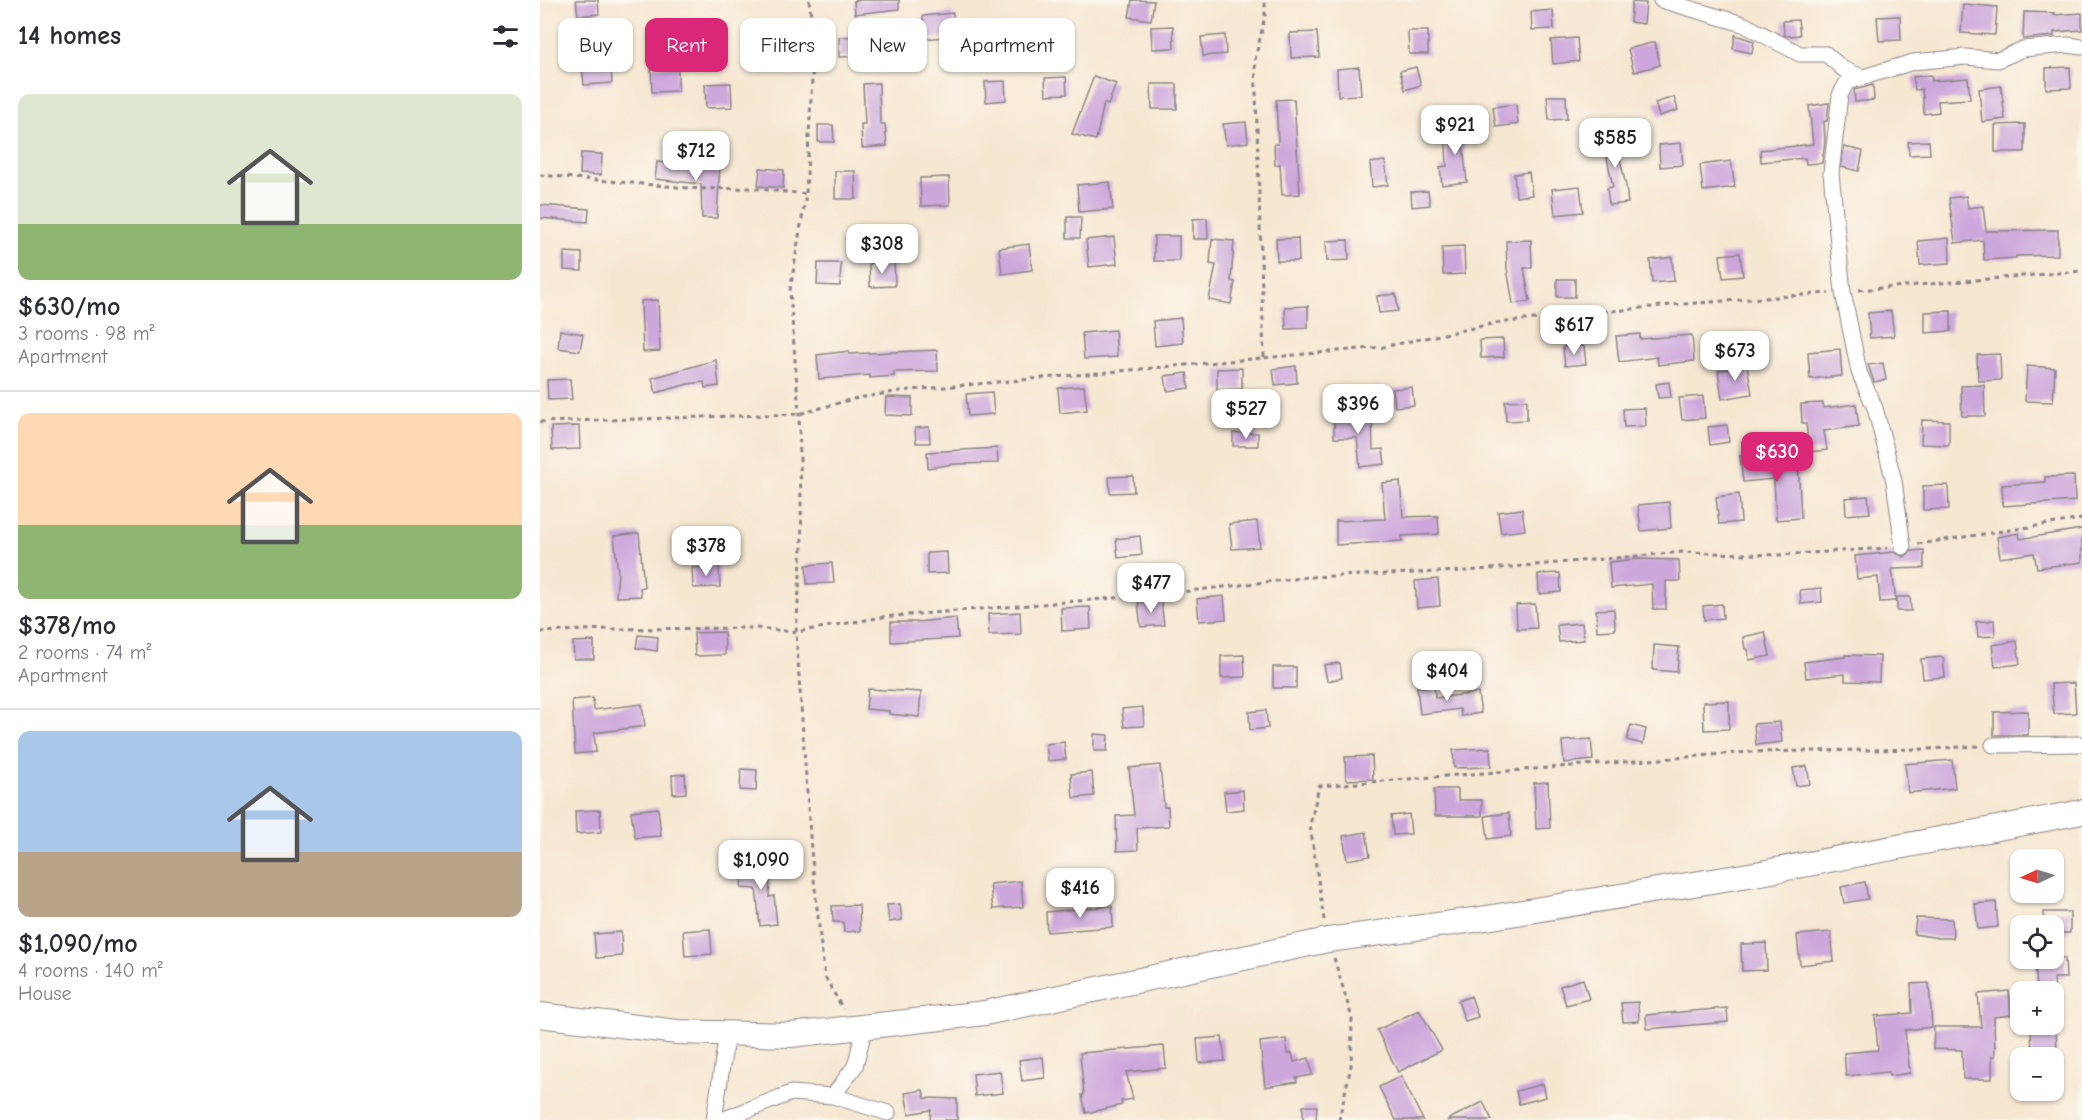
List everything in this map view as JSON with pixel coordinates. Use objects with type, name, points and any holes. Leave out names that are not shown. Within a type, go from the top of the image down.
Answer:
[{"type":"highway","points":[[540,1015],[677,1032],[790,1035],[985,1013],[1328,940],[1474,921],[1750,874],[2082,812]]},
{"type":"street","points":[[1660,0],[1743,24],[1800,54],[1826,54],[1843,69],[1862,77]]},
{"type":"street","points":[[1903,547],[1894,481],[1875,408],[1859,372],[1843,292],[1831,173],[1840,95],[1847,82],[1913,62],[1966,57],[1998,60],[2023,48],[2068,45],[2082,47]]},
{"type":"street","points":[[1993,745],[2082,744]]},
{"type":"street","points":[[833,1096],[855,1066],[856,1028]]},
{"type":"street","points":[[714,1120],[727,1033]]},
{"type":"street","points":[[722,1120],[790,1093],[833,1096],[888,1113]]},
{"type":"path","points":[[809,0],[814,40],[806,194],[790,291],[799,414],[802,547],[796,632],[811,850],[825,977],[856,1028]]},
{"type":"path","points":[[1264,358],[1255,60],[1265,16],[1265,0]]},
{"type":"path","points":[[540,176],[699,189],[752,188],[806,194]]},
{"type":"path","points":[[540,422],[799,414],[853,399],[900,391],[1383,346],[1496,323],[1671,305],[2082,271]]},
{"type":"path","points":[[540,632],[756,628],[796,632],[883,617],[1164,594],[1309,577],[1466,571],[1683,552],[1779,555],[1903,547],[2082,519]]},
{"type":"path","points":[[1339,1120],[1351,1066],[1352,1018],[1328,940],[1310,825],[1320,786],[1750,752],[1927,749],[1993,745]]},
{"type":"building","points":[[576,0],[598,0],[599,14],[578,16]]},
{"type":"building","points":[[899,0],[899,9],[855,14],[854,1]]},
{"type":"building","points":[[1132,0],[1154,1],[1151,20],[1129,17]]},
{"type":"building","points":[[1632,2],[1646,3],[1644,24],[1630,22]]},
{"type":"building","points":[[1963,4],[1997,7],[1995,35],[1961,33]]},
{"type":"building","points":[[1553,10],[1554,29],[1532,30],[1531,12]]},
{"type":"building","points":[[2024,12],[2055,13],[2054,15],[2082,13],[2082,30],[2054,32],[2054,36],[2023,39]]},
{"type":"building","points":[[953,13],[953,18],[939,18],[939,38],[927,39],[927,18],[923,16]]},
{"type":"building","points":[[1900,16],[1901,40],[1879,41],[1877,17]]},
{"type":"building","points":[[1798,20],[1800,35],[1784,35],[1783,21]]},
{"type":"building","points":[[1173,26],[1174,48],[1152,49],[1151,27]]},
{"type":"building","points":[[1408,31],[1428,31],[1428,54],[1409,54]]},
{"type":"building","points":[[1317,32],[1319,57],[1291,58],[1290,33]]},
{"type":"building","points":[[1225,35],[1226,54],[1203,56],[1201,37]]},
{"type":"building","points":[[1735,35],[1754,41],[1752,53],[1733,49]]},
{"type":"building","points":[[839,37],[848,37],[848,57],[839,57]]},
{"type":"building","points":[[1577,38],[1579,61],[1553,64],[1551,40]]},
{"type":"building","points":[[1655,42],[1660,65],[1634,72],[1628,49]]},
{"type":"building","points":[[1359,67],[1361,95],[1338,96],[1337,69]]},
{"type":"building","points":[[1416,67],[1421,85],[1405,90],[1400,71]]},
{"type":"building","points":[[2070,67],[2071,88],[2046,89],[2046,68]]},
{"type":"building","points":[[583,72],[611,72],[612,83],[584,85]]},
{"type":"building","points":[[651,72],[678,72],[678,91],[652,92]]},
{"type":"building","points":[[1931,75],[1932,81],[1968,78],[1970,99],[1938,101],[1939,112],[1924,114],[1922,89],[1915,90],[1913,77]]},
{"type":"building","points":[[1094,76],[1116,84],[1108,105],[1104,103],[1096,140],[1072,134]]},
{"type":"building","points":[[1066,77],[1067,94],[1046,95],[1045,78]]},
{"type":"building","points":[[1005,81],[1006,100],[986,102],[985,82]]},
{"type":"building","points":[[731,83],[732,107],[706,108],[705,84]]},
{"type":"building","points":[[879,83],[880,124],[885,124],[887,146],[862,148],[861,124],[865,124],[863,84]]},
{"type":"building","points":[[1151,84],[1177,84],[1177,109],[1152,109]]},
{"type":"building","points":[[1873,85],[1874,100],[1855,102],[1854,90]]},
{"type":"building","points":[[2001,86],[2005,119],[1982,122],[1979,89]]},
{"type":"building","points":[[1547,96],[1566,96],[1567,119],[1549,120]]},
{"type":"building","points":[[1674,97],[1678,110],[1659,116],[1655,103]]},
{"type":"building","points":[[1294,99],[1300,194],[1282,195],[1280,164],[1275,165],[1274,144],[1278,144],[1276,100]]},
{"type":"building","points":[[1829,103],[1827,121],[1824,121],[1825,141],[1822,163],[1806,164],[1805,158],[1761,162],[1760,150],[1813,144],[1809,106]]},
{"type":"building","points":[[1516,104],[1518,124],[1496,127],[1493,107]]},
{"type":"building","points":[[1246,122],[1248,142],[1226,145],[1223,124]]},
{"type":"building","points":[[2025,124],[2025,152],[1995,152],[1995,125]]},
{"type":"building","points":[[818,125],[833,125],[834,142],[818,142]]},
{"type":"building","points":[[1465,125],[1466,144],[1463,144],[1467,182],[1442,185],[1440,167],[1447,166],[1445,126]]},
{"type":"building","points":[[1613,127],[1628,203],[1609,205],[1607,188],[1613,187],[1601,129]]},
{"type":"building","points":[[1929,141],[1930,154],[1909,155],[1908,142]]},
{"type":"building","points":[[1681,143],[1683,165],[1660,167],[1659,145]]},
{"type":"building","points":[[1844,147],[1863,151],[1859,171],[1841,167]]},
{"type":"building","points":[[581,153],[602,154],[601,175],[580,174]]},
{"type":"building","points":[[1385,161],[1388,185],[1372,187],[1370,163]]},
{"type":"building","points":[[1731,161],[1735,187],[1703,191],[1700,165]]},
{"type":"building","points":[[657,162],[702,167],[702,164],[720,164],[717,218],[702,218],[701,184],[655,179]]},
{"type":"building","points":[[760,168],[784,170],[783,188],[758,186]]},
{"type":"building","points":[[835,171],[855,171],[856,199],[835,199]]},
{"type":"building","points":[[1529,172],[1532,195],[1516,197],[1514,174]]},
{"type":"building","points":[[949,177],[950,205],[921,206],[920,178]]},
{"type":"building","points":[[1110,182],[1113,209],[1079,212],[1077,185]]},
{"type":"building","points":[[1580,186],[1583,212],[1555,215],[1552,189]]},
{"type":"building","points":[[1428,191],[1430,205],[1412,207],[1411,192]]},
{"type":"building","points":[[1966,196],[1968,208],[1983,206],[1986,231],[2058,230],[2058,255],[2016,256],[2016,258],[1984,260],[1983,240],[1955,243],[1949,198]]},
{"type":"building","points":[[540,205],[589,209],[588,222],[540,218]]},
{"type":"building","points":[[1067,217],[1081,217],[1080,238],[1067,238]]},
{"type":"building","points":[[1207,218],[1208,239],[1193,239],[1193,219]]},
{"type":"building","points":[[1154,236],[1179,236],[1179,261],[1154,261]]},
{"type":"building","points":[[1114,237],[1117,264],[1089,267],[1086,240]]},
{"type":"building","points":[[1298,238],[1299,261],[1277,261],[1276,239]]},
{"type":"building","points":[[1949,238],[1950,263],[1920,265],[1918,241]]},
{"type":"building","points":[[1212,239],[1234,241],[1231,281],[1235,282],[1231,304],[1209,300],[1216,265],[1210,264]]},
{"type":"building","points":[[1348,240],[1349,260],[1327,261],[1326,241]]},
{"type":"building","points":[[1531,240],[1532,268],[1524,268],[1530,301],[1513,304],[1507,268],[1506,241]]},
{"type":"building","points":[[1029,244],[1032,270],[1002,274],[999,248]]},
{"type":"building","points":[[1464,246],[1465,274],[1443,275],[1442,247]]},
{"type":"building","points":[[564,252],[582,253],[582,271],[564,270]]},
{"type":"building","points":[[1740,253],[1743,276],[1723,278],[1720,255]]},
{"type":"building","points":[[1672,257],[1674,281],[1652,283],[1650,260]]},
{"type":"building","points":[[894,262],[895,286],[870,287],[869,263]]},
{"type":"building","points":[[818,263],[841,263],[840,286],[817,285]]},
{"type":"building","points":[[1557,279],[1575,279],[1575,297],[1557,297]]},
{"type":"building","points":[[1396,294],[1398,311],[1379,313],[1377,296]]},
{"type":"building","points":[[658,300],[660,351],[643,352],[641,301]]},
{"type":"building","points":[[1308,306],[1308,328],[1286,329],[1285,307]]},
{"type":"building","points":[[1891,311],[1894,336],[1870,338],[1868,313]]},
{"type":"building","points":[[1951,311],[1951,331],[1925,333],[1925,312]]},
{"type":"building","points":[[1181,318],[1183,343],[1155,346],[1153,321]]},
{"type":"building","points":[[560,330],[583,334],[580,351],[558,348]]},
{"type":"building","points":[[1115,330],[1117,357],[1084,359],[1082,333]]},
{"type":"building","points":[[1640,334],[1640,339],[1692,335],[1694,361],[1658,365],[1657,357],[1619,362],[1616,336]]},
{"type":"building","points":[[1503,339],[1504,357],[1481,358],[1480,340]]},
{"type":"building","points":[[1584,346],[1586,364],[1565,366],[1563,347]]},
{"type":"building","points":[[1840,349],[1842,376],[1810,379],[1808,352]]},
{"type":"building","points":[[937,350],[938,371],[894,372],[894,376],[870,378],[870,375],[819,379],[817,355],[849,351],[849,354]]},
{"type":"building","points":[[2000,354],[2001,380],[1978,381],[1977,355]]},
{"type":"building","points":[[716,360],[719,386],[705,388],[704,382],[656,393],[652,378]]},
{"type":"building","points":[[1883,363],[1886,380],[1874,382],[1868,365]]},
{"type":"building","points":[[1747,365],[1752,394],[1722,399],[1718,371]]},
{"type":"building","points":[[1296,366],[1297,383],[1275,385],[1273,369]]},
{"type":"building","points":[[2027,366],[2055,368],[2053,402],[2025,401]]},
{"type":"building","points":[[1242,368],[1242,389],[1217,390],[1217,369]]},
{"type":"building","points":[[1187,373],[1189,388],[1167,391],[1165,376]]},
{"type":"building","points":[[570,379],[572,399],[548,400],[547,380]]},
{"type":"building","points":[[1669,382],[1671,397],[1658,398],[1656,384]]},
{"type":"building","points":[[1984,385],[1985,416],[1962,416],[1961,386]]},
{"type":"building","points":[[1084,386],[1087,410],[1060,413],[1058,388]]},
{"type":"building","points":[[1412,387],[1414,405],[1395,407],[1393,389]]},
{"type":"building","points":[[992,392],[994,414],[968,416],[966,394]]},
{"type":"building","points":[[1703,396],[1705,418],[1682,420],[1679,398]]},
{"type":"building","points":[[886,397],[912,398],[912,416],[885,415]]},
{"type":"building","points":[[1527,400],[1527,420],[1506,421],[1505,401]]},
{"type":"building","points":[[1823,403],[1823,408],[1856,404],[1859,426],[1824,431],[1827,450],[1809,452],[1806,423],[1802,423],[1801,404]]},
{"type":"building","points":[[1645,408],[1646,426],[1624,427],[1623,409]]},
{"type":"building","points":[[1334,410],[1362,410],[1362,419],[1372,418],[1373,450],[1383,449],[1385,464],[1360,467],[1357,438],[1334,438]]},
{"type":"building","points":[[1922,420],[1949,421],[1949,445],[1921,444]]},
{"type":"building","points":[[1727,425],[1729,442],[1710,445],[1708,427]]},
{"type":"building","points":[[579,426],[580,449],[552,450],[551,427]]},
{"type":"building","points":[[929,427],[930,443],[916,443],[915,428]]},
{"type":"building","points":[[1233,433],[1258,433],[1258,446],[1233,446]]},
{"type":"building","points":[[997,448],[998,463],[955,464],[928,468],[927,452]]},
{"type":"building","points":[[1756,455],[1757,464],[1798,459],[1801,518],[1776,520],[1774,479],[1743,482],[1740,456]]},
{"type":"building","points":[[1133,476],[1134,492],[1110,493],[1109,477]]},
{"type":"building","points":[[2074,476],[2075,501],[2003,506],[2002,485],[2045,482],[2045,477]]},
{"type":"building","points":[[1400,481],[1403,517],[1438,516],[1439,534],[1402,536],[1402,541],[1336,545],[1336,521],[1385,519],[1382,483]]},
{"type":"building","points":[[1948,485],[1949,509],[1923,510],[1923,486]]},
{"type":"building","points":[[1739,494],[1741,522],[1719,524],[1716,497]]},
{"type":"building","points":[[1868,496],[1870,513],[1846,515],[1845,498]]},
{"type":"building","points":[[1669,502],[1671,528],[1641,531],[1638,505]]},
{"type":"building","points":[[1522,509],[1525,530],[1501,533],[1498,512]]},
{"type":"building","points":[[1257,521],[1260,547],[1232,549],[1229,524]]},
{"type":"building","points":[[2082,529],[2082,562],[2037,568],[2034,553],[2000,558],[1997,537],[2019,533],[2020,539]]},
{"type":"building","points":[[639,533],[644,587],[640,588],[641,596],[616,597],[618,572],[614,536]]},
{"type":"building","points":[[1140,536],[1142,555],[1118,558],[1116,539]]},
{"type":"building","points":[[1924,550],[1924,568],[1892,569],[1896,601],[1880,602],[1878,577],[1857,579],[1855,556],[1895,552],[1904,557],[1912,551]]},
{"type":"building","points":[[947,552],[948,573],[927,574],[927,553]]},
{"type":"building","points":[[1638,559],[1679,560],[1680,581],[1666,581],[1666,609],[1653,609],[1652,584],[1611,588],[1609,562]]},
{"type":"building","points":[[832,563],[834,583],[807,584],[806,565]]},
{"type":"building","points":[[719,566],[720,587],[693,588],[692,568]]},
{"type":"building","points":[[1560,573],[1561,592],[1539,594],[1538,574]]},
{"type":"building","points":[[1438,579],[1440,606],[1417,608],[1415,581]]},
{"type":"building","points":[[1821,588],[1822,602],[1801,604],[1800,590]]},
{"type":"building","points":[[1224,596],[1226,619],[1199,621],[1197,599]]},
{"type":"building","points":[[1897,597],[1910,597],[1911,611],[1897,611]]},
{"type":"building","points":[[1161,600],[1164,625],[1141,627],[1138,602]]},
{"type":"building","points":[[1535,604],[1537,628],[1517,629],[1516,605]]},
{"type":"building","points":[[1722,604],[1723,618],[1704,620],[1703,606]]},
{"type":"building","points":[[1090,607],[1091,629],[1062,631],[1061,608]]},
{"type":"building","points":[[1614,609],[1615,630],[1597,631],[1596,610]]},
{"type":"building","points":[[1020,612],[1021,634],[989,635],[988,614]]},
{"type":"building","points":[[956,618],[958,638],[891,642],[891,622]]},
{"type":"building","points":[[1994,620],[1995,636],[1978,637],[1976,622]]},
{"type":"building","points":[[1582,623],[1584,640],[1559,642],[1557,625]]},
{"type":"building","points":[[724,632],[725,655],[695,656],[694,633]]},
{"type":"building","points":[[1765,632],[1770,656],[1749,660],[1748,649],[1745,649],[1743,637]]},
{"type":"building","points":[[638,635],[658,637],[657,651],[636,648]]},
{"type":"building","points":[[594,641],[594,659],[574,659],[573,642]]},
{"type":"building","points":[[2017,641],[2020,664],[1995,667],[1992,645]]},
{"type":"building","points":[[1654,645],[1679,647],[1677,672],[1653,670]]},
{"type":"building","points":[[1244,655],[1245,677],[1221,678],[1221,656]]},
{"type":"building","points":[[1845,655],[1880,656],[1879,682],[1845,681],[1845,674],[1806,678],[1804,662],[1845,657]]},
{"type":"building","points":[[1943,657],[1945,677],[1923,679],[1921,659]]},
{"type":"building","points":[[1340,663],[1342,678],[1327,681],[1324,665]]},
{"type":"building","points":[[1273,667],[1296,667],[1296,688],[1273,688]]},
{"type":"building","points":[[2074,683],[2076,713],[2054,714],[2051,684]]},
{"type":"building","points":[[1434,686],[1435,698],[1478,693],[1481,713],[1461,716],[1460,709],[1420,714],[1417,687]]},
{"type":"building","points":[[868,689],[921,692],[919,717],[866,709]]},
{"type":"building","points":[[593,698],[594,710],[642,704],[645,726],[594,733],[596,752],[575,754],[572,700]]},
{"type":"building","points":[[1729,701],[1729,729],[1704,730],[1703,702]]},
{"type":"building","points":[[1143,707],[1144,726],[1124,727],[1122,709]]},
{"type":"building","points":[[1266,710],[1268,728],[1250,730],[1249,712]]},
{"type":"building","points":[[2028,711],[2028,735],[1994,735],[1994,712]]},
{"type":"building","points":[[1780,722],[1782,742],[1756,745],[1754,724]]},
{"type":"building","points":[[1631,725],[1646,729],[1643,744],[1627,740]]},
{"type":"building","points":[[1094,734],[1108,735],[1107,751],[1094,751]]},
{"type":"building","points":[[1591,739],[1593,760],[1564,763],[1562,741]]},
{"type":"building","points":[[1064,742],[1066,759],[1048,761],[1046,744]]},
{"type":"building","points":[[1490,748],[1491,767],[1454,768],[1453,750]]},
{"type":"building","points":[[1372,756],[1373,779],[1346,780],[1345,757]]},
{"type":"building","points":[[1952,760],[1955,788],[1908,793],[1905,764]]},
{"type":"building","points":[[1160,765],[1164,807],[1168,807],[1169,826],[1137,828],[1138,850],[1117,851],[1116,816],[1134,815],[1129,768]]},
{"type":"building","points":[[1807,766],[1810,784],[1796,786],[1793,768]]},
{"type":"building","points":[[741,769],[757,770],[756,791],[740,790]]},
{"type":"building","points":[[1092,772],[1094,796],[1073,798],[1071,774]]},
{"type":"building","points":[[685,774],[686,793],[673,794],[672,775]]},
{"type":"building","points":[[1548,782],[1550,828],[1536,829],[1534,783]]},
{"type":"building","points":[[1434,789],[1458,789],[1458,800],[1482,800],[1482,816],[1435,816]]},
{"type":"building","points":[[1243,790],[1244,809],[1226,811],[1224,792]]},
{"type":"building","points":[[658,808],[661,836],[635,838],[631,811]]},
{"type":"building","points":[[600,810],[601,832],[576,834],[575,811]]},
{"type":"building","points":[[1509,813],[1511,836],[1488,839],[1485,816]]},
{"type":"building","points":[[1409,814],[1411,834],[1393,835],[1391,816]]},
{"type":"building","points":[[1366,832],[1370,856],[1347,860],[1343,836]]},
{"type":"building","points":[[743,863],[771,865],[769,897],[774,896],[777,924],[760,926],[756,889],[741,888]]},
{"type":"building","points":[[1021,881],[1023,907],[993,909],[990,884]]},
{"type":"building","points":[[1865,882],[1868,899],[1844,903],[1841,887]]},
{"type":"building","points":[[1996,902],[1998,927],[1978,929],[1975,904]]},
{"type":"building","points":[[900,904],[902,920],[889,922],[887,905]]},
{"type":"building","points":[[859,905],[860,931],[844,932],[843,922],[833,922],[832,906]]},
{"type":"building","points":[[1112,906],[1113,927],[1047,932],[1046,912]]},
{"type":"building","points":[[2044,912],[2070,912],[2070,933],[2064,933],[2064,915],[2044,915]]},
{"type":"building","points":[[1916,918],[1952,919],[1953,938],[1914,934]]},
{"type":"building","points":[[710,929],[712,954],[685,956],[683,931]]},
{"type":"building","points":[[621,932],[622,956],[596,958],[594,934]]},
{"type":"building","points":[[1831,932],[1834,961],[1800,965],[1797,935]]},
{"type":"building","points":[[1766,943],[1767,970],[1742,971],[1741,944]]},
{"type":"building","points":[[2064,958],[2066,978],[2036,981],[2036,969],[2064,969]]},
{"type":"building","points":[[1583,979],[1589,999],[1566,1005],[1560,986]]},
{"type":"building","points":[[1929,983],[1932,1027],[1905,1030],[1910,1073],[1889,1076],[1889,1072],[1846,1076],[1844,1053],[1878,1050],[1875,1016],[1912,1013],[1911,984]]},
{"type":"building","points":[[2009,991],[2010,1015],[1994,1017],[1995,1056],[1992,1056],[1992,1079],[1963,1079],[1962,1050],[1933,1049],[1934,1027],[1981,1027],[1978,994]]},
{"type":"building","points":[[1471,996],[1478,1017],[1465,1021],[1458,1001]]},
{"type":"building","points":[[1638,1002],[1639,1021],[1623,1022],[1621,1003]]},
{"type":"building","points":[[1727,1008],[1728,1022],[1647,1029],[1646,1015]]},
{"type":"building","points":[[1419,1010],[1442,1050],[1398,1072],[1377,1030]]},
{"type":"building","points":[[2031,1035],[2056,1035],[2057,1047],[2032,1047]]},
{"type":"building","points":[[1222,1037],[1225,1061],[1199,1063],[1197,1039]]},
{"type":"building","points":[[1286,1039],[1287,1054],[1292,1053],[1294,1062],[1309,1058],[1312,1075],[1296,1078],[1297,1082],[1265,1087],[1260,1042]]},
{"type":"building","points":[[1164,1046],[1166,1068],[1126,1072],[1133,1099],[1121,1101],[1122,1105],[1086,1113],[1082,1095],[1084,1095],[1080,1053]]},
{"type":"building","points":[[1043,1057],[1045,1078],[1022,1081],[1019,1060]]},
{"type":"building","points":[[1000,1071],[1003,1093],[975,1096],[973,1074]]},
{"type":"building","points":[[1401,1076],[1423,1120],[1396,1120],[1379,1087]]},
{"type":"building","points":[[1543,1084],[1546,1097],[1519,1104],[1516,1091]]},
{"type":"building","points":[[923,1090],[925,1098],[957,1099],[957,1120],[930,1120],[931,1110],[909,1114],[905,1093]]},
{"type":"building","points":[[1483,1102],[1492,1120],[1447,1120]]},
{"type":"building","points":[[1303,1106],[1317,1106],[1316,1120],[1303,1120]]}]
